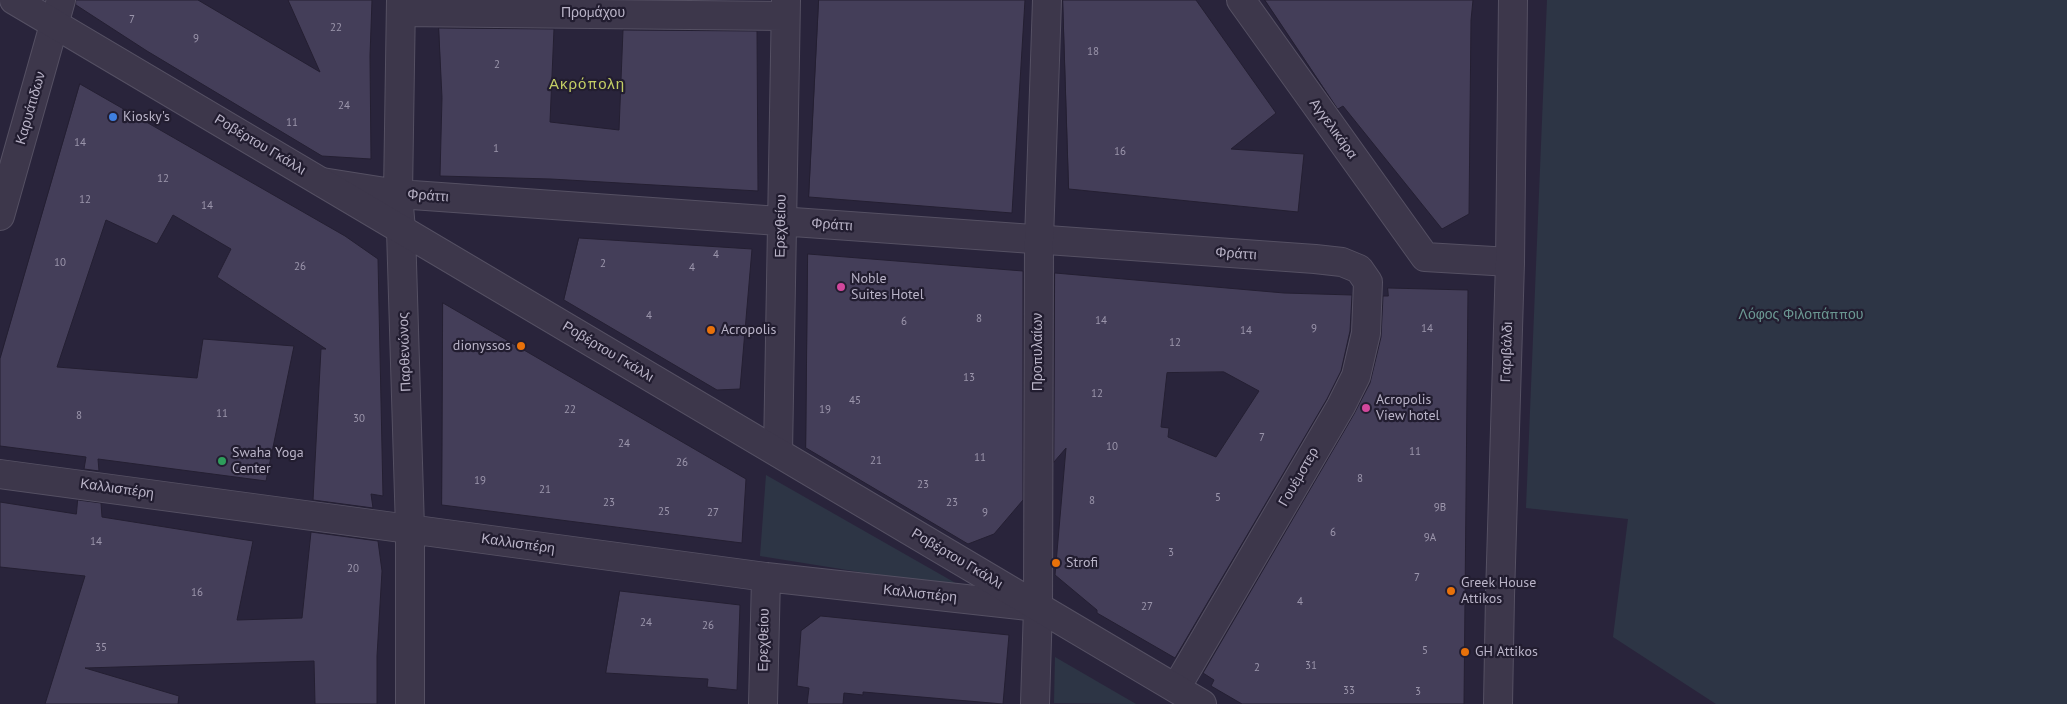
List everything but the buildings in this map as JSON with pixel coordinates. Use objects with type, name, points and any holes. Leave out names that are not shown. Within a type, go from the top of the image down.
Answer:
[{"type":"street","name":"Ροβέρτου Γκάλλι","points":[[14,0],[58,12],[322,182],[401,230],[1202,704]]},
{"type":"street","name":"Προπυλαίων","points":[[1035,704],[1038,606],[1039,240],[1047,0]]},
{"type":"street","name":"Αγγελικάρα","points":[[1241,0],[1425,257],[1510,262]]},
{"type":"street","name":"Γαριβάλδι","points":[[1498,704],[1510,262],[1513,0]]},
{"type":"street","name":"Προμάχου","points":[[401,6],[786,8]]},
{"type":"street","name":"Παρθενώνος","points":[[401,6],[398,194],[401,230],[410,529],[410,704]]},
{"type":"street","name":"Ερεχθείου","points":[[778,452],[786,8]]},
{"type":"street","name":"Καρυάτιδων","points":[[0,216],[58,12]]},
{"type":"street","name":"Φράττι","points":[[322,182],[398,194],[1342,262]]},
{"type":"street","name":"Γουέμστερ","points":[[1176,688],[1341,406],[1356,376],[1366,334],[1368,282],[1359,269],[1342,262]]},
{"type":"street","name":"Καλλισπέρη","points":[[0,474],[766,577],[1038,606]]},
{"type":"street","name":"Ερεχθείου","points":[[763,704],[766,577]]},
{"type":"green space","name":"Λόφος Φιλοπάππου","points":[[1547,0],[2067,0],[2067,704],[1716,704],[1613,637],[1628,519],[1526,508]]},
{"type":"green space","points":[[766,475],[966,589],[760,556]]},
{"type":"green space","points":[[1055,657],[1136,704],[1054,703]]},
{"type":"place","name":"Kiosky's","points":[[113,117]]},
{"type":"place","name":"Noble Suites Hotel","points":[[841,287]]},
{"type":"place","name":"Acropolis","points":[[711,330]]},
{"type":"place","name":"dionyssos","points":[[521,346]]},
{"type":"place","name":"Acropolis View hotel","points":[[1366,408]]},
{"type":"place","name":"Swaha Yoga Center","points":[[222,461]]},
{"type":"place","name":"Strofi","points":[[1056,563]]},
{"type":"place","name":"Greek House Attikos","points":[[1451,591]]},
{"type":"place","name":"GH Attikos","points":[[1465,652]]},
{"type":"district","name":"Ακρόπολη","points":[[587,85]]}]
